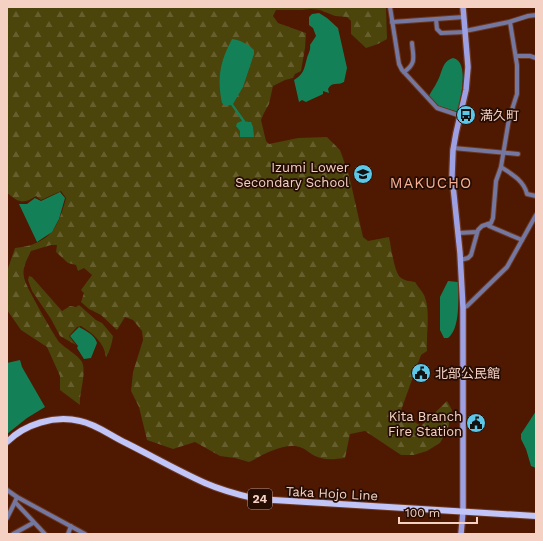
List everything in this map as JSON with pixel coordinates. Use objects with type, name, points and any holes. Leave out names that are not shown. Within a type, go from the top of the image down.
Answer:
[{"type":"main road","points":[[461,534],[463,512],[462,308],[458,233],[452,176],[453,148],[467,83],[468,67],[463,7]]},
{"type":"main road","name":"Taka Hojo Line","points":[[7,442],[26,428],[37,423],[68,419],[81,421],[101,430],[205,483],[234,494],[257,499],[536,516]]},
{"type":"street","points":[[390,7],[399,64],[404,72],[436,108],[461,116]]},
{"type":"street","points":[[436,19],[438,29],[441,33],[465,31],[536,15]]},
{"type":"street","points":[[392,22],[464,17]]},
{"type":"street","points":[[460,260],[471,256],[477,232],[482,226],[491,223],[493,218],[496,181],[501,167],[509,119],[517,94],[516,56],[510,22]]},
{"type":"street","points":[[404,72],[412,66],[414,61],[412,43]]},
{"type":"street","points":[[516,56],[536,58]]},
{"type":"street","points":[[453,148],[518,154]]},
{"type":"street","points":[[501,167],[521,181],[525,186],[527,194],[536,196]]},
{"type":"street","points":[[462,308],[467,306],[507,267],[536,215]]},
{"type":"street","points":[[488,224],[499,231],[522,240]]},
{"type":"street","points":[[458,233],[477,232]]},
{"type":"street","points":[[7,490],[85,534]]},
{"type":"street","points":[[7,518],[17,497]]},
{"type":"street","points":[[15,502],[33,523],[45,534]]},
{"type":"street","points":[[13,534],[33,523]]},
{"type":"street","points":[[68,534],[71,526]]},
{"type":"green space","points":[[7,7],[386,7],[387,39],[366,48],[351,34],[351,21],[347,17],[335,16],[320,10],[311,9],[276,10],[273,16],[278,23],[306,33],[305,48],[301,71],[295,74],[293,78],[273,86],[269,104],[261,120],[266,141],[269,144],[298,138],[327,137],[340,150],[349,175],[363,237],[368,241],[389,237],[394,264],[398,274],[407,281],[415,282],[424,295],[428,315],[427,351],[421,355],[400,413],[421,426],[447,401],[452,410],[448,429],[440,443],[427,451],[414,455],[401,455],[365,431],[350,434],[345,458],[323,459],[313,455],[305,449],[296,446],[289,446],[275,450],[249,462],[220,456],[195,442],[173,449],[147,440],[139,407],[131,391],[133,372],[143,340],[142,331],[133,320],[125,317],[117,330],[101,315],[89,309],[81,302],[84,293],[81,290],[92,275],[84,268],[78,271],[76,265],[68,263],[56,252],[57,245],[51,245],[31,251],[25,264],[24,277],[34,299],[59,342],[82,362],[84,372],[80,405],[60,390],[60,376],[47,347],[21,330],[7,310],[7,271],[15,248],[34,244],[43,240],[57,224],[66,198],[61,191],[41,200],[36,196],[27,201],[21,201],[15,199],[7,193]]},
{"type":"green space","points":[[29,276],[32,277],[62,311],[70,306],[76,307],[79,305],[96,320],[102,323],[113,336],[111,347],[106,357],[103,347],[94,335],[81,326],[77,327],[69,336],[76,345],[60,336],[51,319],[32,291],[28,280]]},
{"type":"shaded area","points":[[319,13],[338,28],[347,68],[344,82],[331,85],[328,89],[329,93],[323,91],[323,94],[306,102],[302,100],[299,102],[294,80],[300,76],[303,71],[310,50],[310,45],[316,36],[313,28],[309,25],[309,17],[312,14]]},
{"type":"shaded area","points":[[232,39],[244,43],[254,50],[243,87],[233,104],[246,122],[251,122],[254,137],[240,137],[240,131],[236,126],[237,123],[242,121],[231,105],[226,106],[222,103],[220,77],[222,63]]},
{"type":"shaded area","points":[[453,58],[458,61],[463,73],[458,112],[438,106],[429,96],[444,65]]},
{"type":"shaded area","points":[[60,192],[65,198],[59,219],[52,232],[37,242],[19,204],[27,204],[35,198],[41,201]]},
{"type":"shaded area","points":[[448,281],[458,282],[458,312],[455,327],[452,333],[448,338],[444,338],[440,330],[440,297]]},
{"type":"shaded area","points":[[79,327],[96,340],[97,343],[91,358],[84,359],[77,348],[78,346],[70,336]]},
{"type":"shaded area","points":[[20,360],[22,367],[45,407],[27,418],[7,434],[7,363]]},
{"type":"shaded area","points":[[536,411],[536,468],[531,466],[526,449],[521,439],[521,434]]},
{"type":"place","name":"満久町","points":[[466,115]]},
{"type":"place","name":"Izumi Lower Secondary School","points":[[363,174]]},
{"type":"place","name":"北部公民館","points":[[421,373]]},
{"type":"place","name":"Kita Branch Fire Station","points":[[476,423]]},
{"type":"district","name":"MAKUCHO","points":[[431,183]]}]
